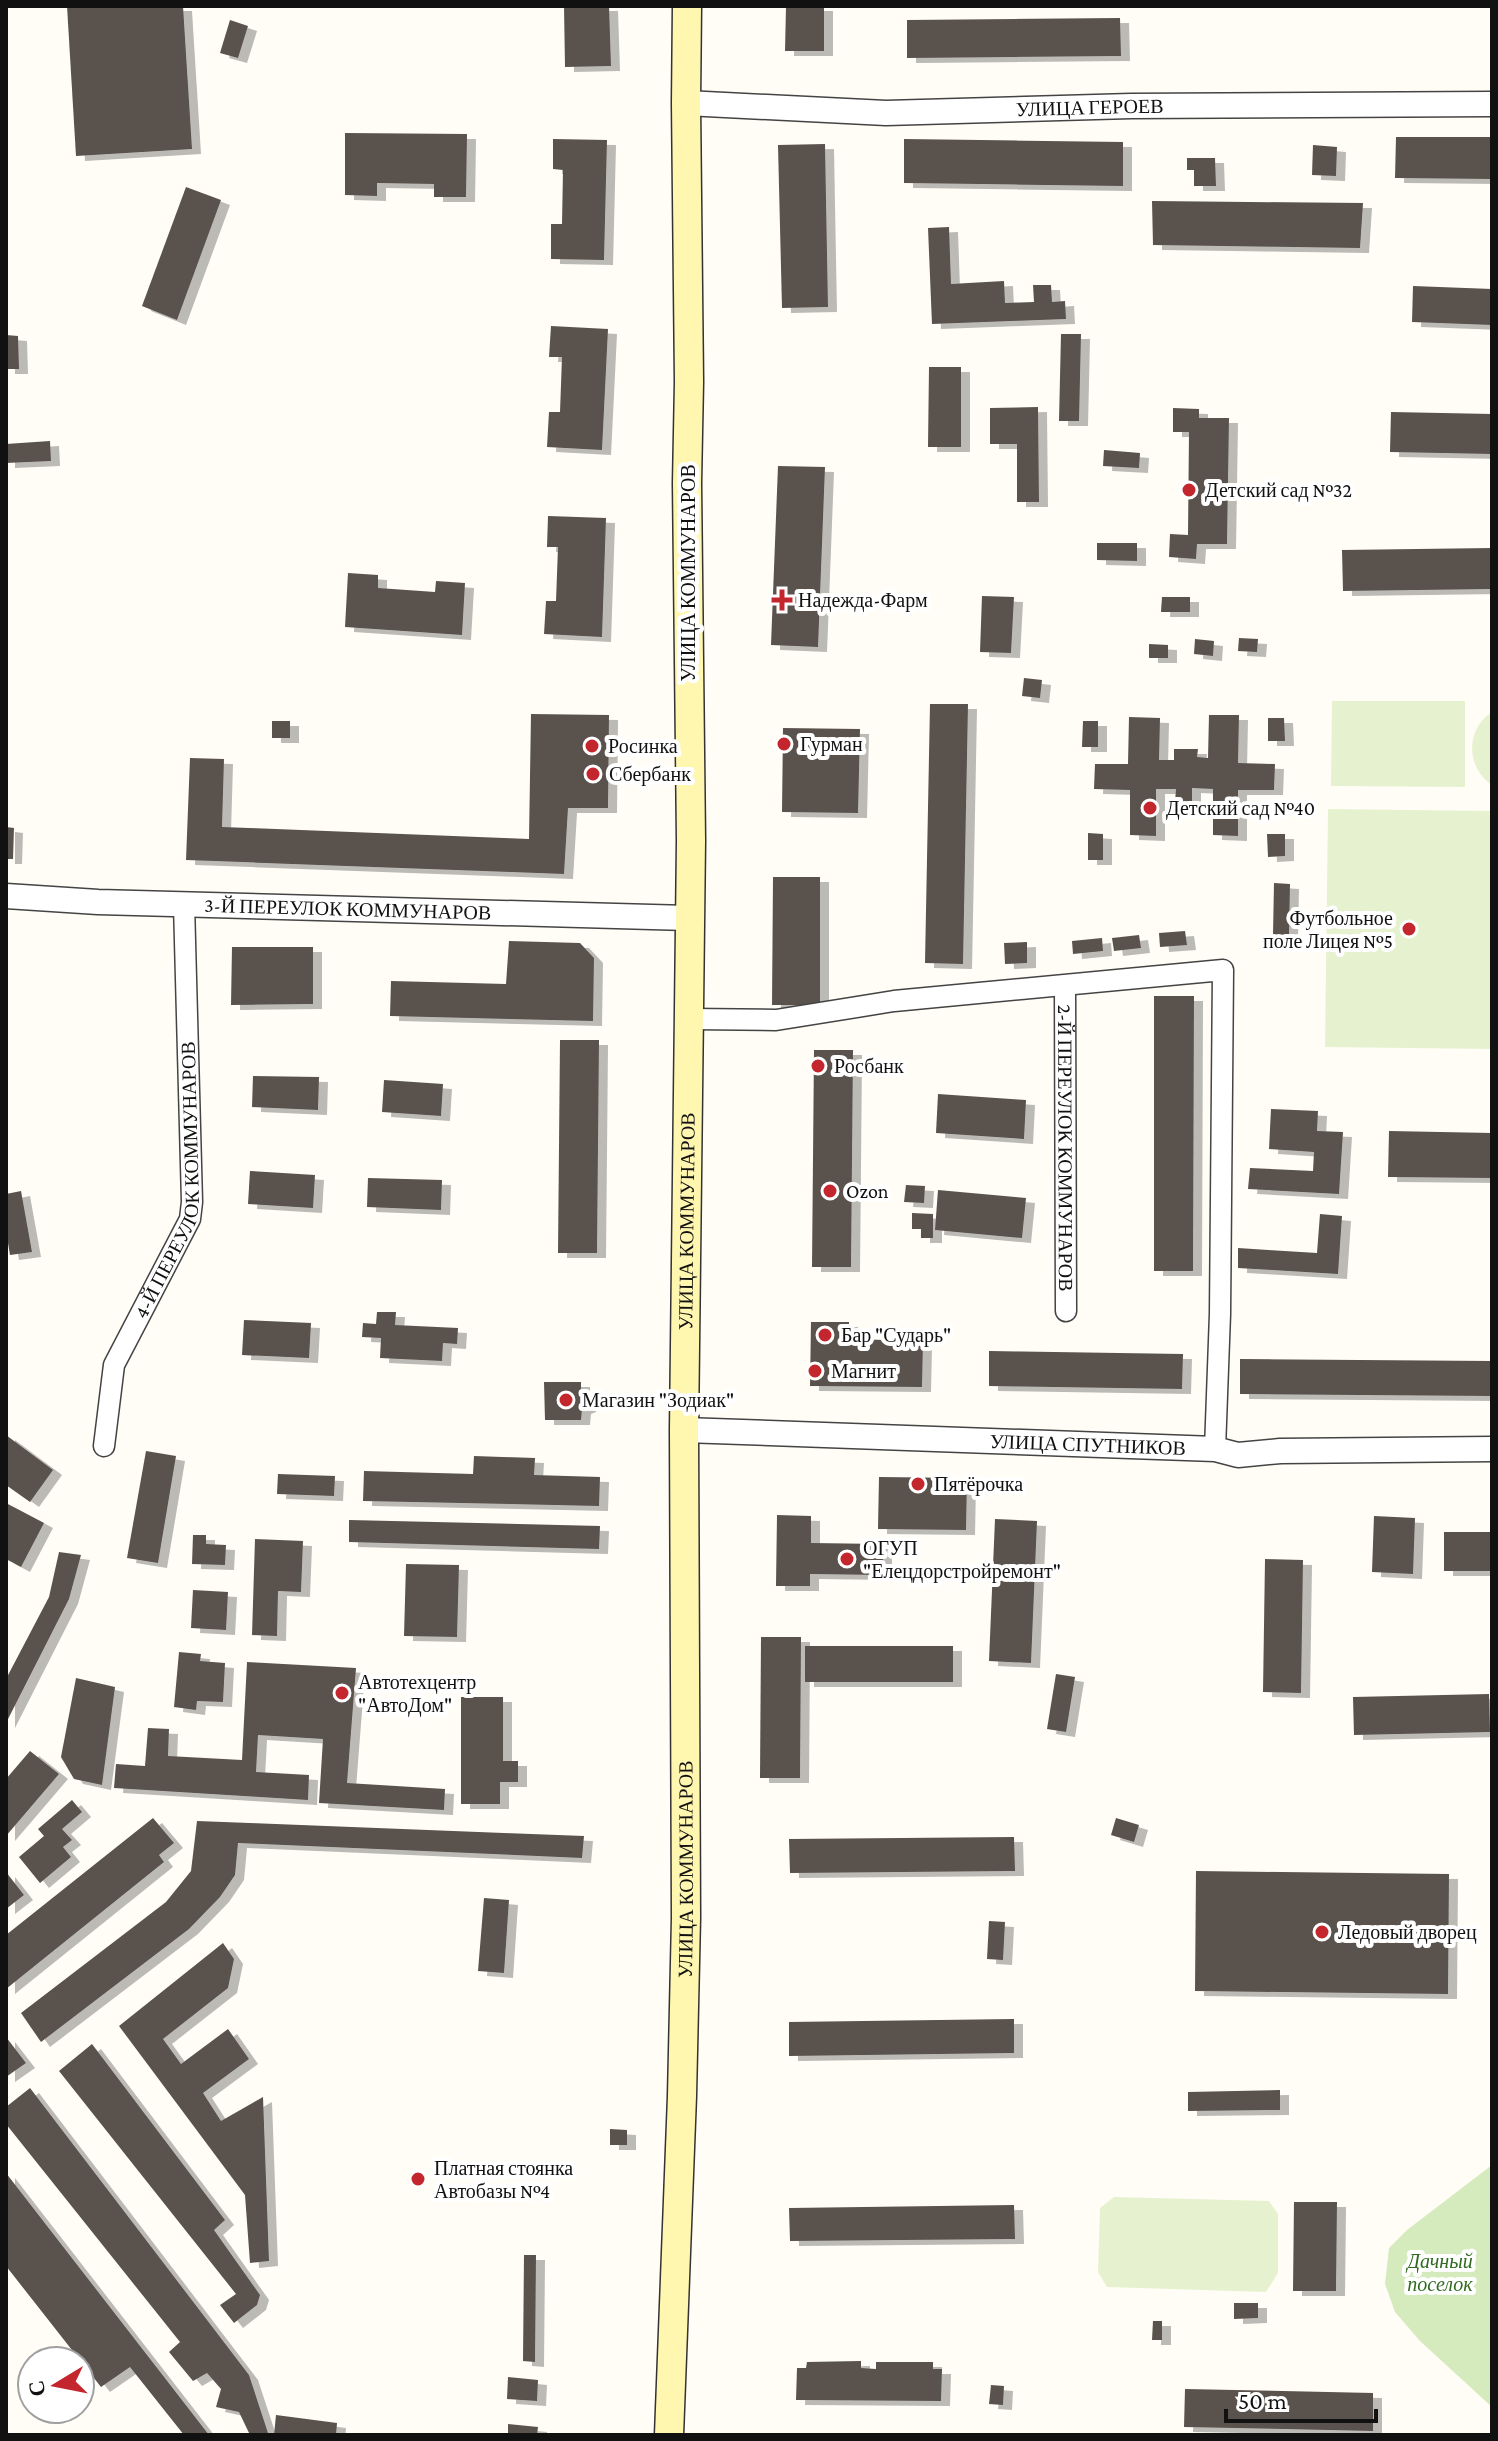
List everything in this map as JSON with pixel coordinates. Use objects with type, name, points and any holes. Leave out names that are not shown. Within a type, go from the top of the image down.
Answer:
[{"type":"main road","name":"УЛИЦА КОММУНАРОВ","points":[[669,2435],[685,1948],[684,1430],[691,841],[687,6]]},
{"type":"street","name":"УЛИЦА ГЕРОЕВ","points":[[686,103],[886,113],[1131,106],[1492,104]]},
{"type":"street","name":"3-Й ПЕРЕУЛОК КОММУНАРОВ","points":[[6,896],[688,918]]},
{"type":"street","name":"4-Й ПЕРЕУЛОК КОММУНАРОВ","points":[[104,1446],[114,1365],[190,1219],[184,904]]},
{"type":"street","points":[[690,1019],[776,1020],[894,1001],[1223,970],[1220,1314],[1215,1449]]},
{"type":"street","name":"2-Й ПЕРЕУЛОК КОММУНАРОВ","points":[[1065,986],[1066,1311]]},
{"type":"street","name":"УЛИЦА СПУТНИКОВ","points":[[684,1430],[1215,1449],[1238,1455],[1280,1451],[1492,1449]]},
{"type":"green space","points":[[1332,701],[1465,701],[1465,787],[1331,786]]},
{"type":"green space","points":[[1492,712],[1492,785],[1477,769],[1472,748],[1477,728]]},
{"type":"green space","name":"Футбольное поле Лицея №5","points":[[1328,809],[1492,811],[1492,1049],[1325,1047]]},
{"type":"green space","name":"Дачный поселок","points":[[1492,2165],[1492,2407],[1420,2341],[1395,2312],[1385,2284],[1389,2248],[1407,2230]]},
{"type":"green space","points":[[1114,2197],[1269,2201],[1278,2214],[1278,2273],[1266,2292],[1107,2287],[1098,2272],[1100,2208]]},
{"type":"building","points":[[67,6],[183,6],[192,149],[76,156]]},
{"type":"building","points":[[564,6],[609,6],[611,66],[565,67]]},
{"type":"building","points":[[786,6],[824,6],[824,51],[785,51]]},
{"type":"building","points":[[1120,18],[1121,56],[907,58],[907,20]]},
{"type":"building","points":[[230,20],[248,26],[238,58],[220,53]]},
{"type":"building","points":[[345,133],[467,134],[466,197],[434,197],[434,184],[377,183],[377,196],[345,195]]},
{"type":"building","points":[[1396,137],[1492,137],[1492,179],[1395,178]]},
{"type":"building","points":[[553,139],[607,140],[604,260],[551,259],[551,224],[562,224],[563,170],[553,169]]},
{"type":"building","points":[[904,139],[1123,142],[1123,186],[904,183]]},
{"type":"building","points":[[825,144],[828,307],[782,308],[778,145]]},
{"type":"building","points":[[1313,145],[1337,147],[1336,176],[1312,175]]},
{"type":"building","points":[[1187,158],[1215,158],[1216,186],[1194,186],[1194,170],[1187,170]]},
{"type":"building","points":[[186,187],[221,200],[177,320],[142,306]]},
{"type":"building","points":[[1152,201],[1363,203],[1360,248],[1153,245]]},
{"type":"building","points":[[949,227],[951,284],[1004,281],[1005,303],[1034,302],[1033,285],[1051,285],[1052,302],[1065,301],[1066,319],[932,324],[928,228]]},
{"type":"building","points":[[1413,286],[1492,289],[1492,325],[1412,322]]},
{"type":"building","points":[[551,326],[608,329],[602,450],[547,447],[549,412],[560,412],[562,357],[549,357]]},
{"type":"building","points":[[1061,334],[1081,334],[1079,421],[1059,421]]},
{"type":"building","points":[[6,335],[18,336],[19,369],[6,369]]},
{"type":"building","points":[[929,367],[961,367],[961,447],[928,447]]},
{"type":"building","points":[[1038,407],[1039,502],[1017,502],[1017,444],[990,444],[990,408]]},
{"type":"building","points":[[1173,408],[1199,409],[1199,418],[1229,418],[1227,544],[1197,544],[1196,559],[1169,557],[1170,534],[1188,535],[1189,432],[1173,432]]},
{"type":"building","points":[[1391,412],[1492,414],[1492,454],[1390,452]]},
{"type":"building","points":[[50,441],[51,461],[6,463],[6,444]]},
{"type":"building","points":[[1104,450],[1140,453],[1139,468],[1103,466]]},
{"type":"building","points":[[778,466],[825,467],[818,647],[771,645]]},
{"type":"building","points":[[548,516],[606,518],[602,637],[544,634],[546,601],[556,601],[558,547],[547,547]]},
{"type":"building","points":[[1097,543],[1137,543],[1137,561],[1097,560]]},
{"type":"building","points":[[1492,548],[1492,589],[1343,591],[1342,550]]},
{"type":"building","points":[[348,573],[378,575],[378,588],[435,592],[436,581],[465,583],[462,635],[345,627]]},
{"type":"building","points":[[982,596],[1014,597],[1011,653],[980,652]]},
{"type":"building","points":[[1162,597],[1190,597],[1190,612],[1161,612]]},
{"type":"building","points":[[1239,638],[1258,639],[1257,652],[1238,651]]},
{"type":"building","points":[[1195,639],[1214,641],[1213,656],[1194,654]]},
{"type":"building","points":[[1149,644],[1168,645],[1168,658],[1149,658]]},
{"type":"building","points":[[1024,678],[1042,680],[1040,698],[1022,696]]},
{"type":"building","points":[[930,704],[968,704],[963,964],[925,963]]},
{"type":"building","points":[[531,714],[609,715],[608,808],[568,808],[564,874],[186,860],[190,758],[224,759],[222,827],[529,839]]},
{"type":"building","points":[[1209,715],[1239,715],[1238,763],[1275,764],[1274,790],[1238,790],[1238,836],[1213,835],[1213,789],[1192,788],[1192,802],[1175,802],[1176,789],[1156,789],[1156,836],[1130,835],[1130,790],[1094,789],[1095,764],[1128,764],[1129,717],[1160,718],[1159,760],[1174,760],[1174,749],[1198,749],[1197,757],[1208,758]]},
{"type":"building","points":[[1268,718],[1284,718],[1285,741],[1268,741]]},
{"type":"building","points":[[272,721],[290,721],[290,738],[272,738]]},
{"type":"building","points":[[1083,721],[1098,721],[1098,747],[1082,747]]},
{"type":"building","points":[[783,728],[860,729],[858,813],[782,812]]},
{"type":"building","points":[[6,827],[14,828],[13,859],[6,859]]},
{"type":"building","points":[[1088,833],[1103,834],[1103,860],[1088,860]]},
{"type":"building","points":[[1267,834],[1285,834],[1285,856],[1268,857]]},
{"type":"building","points":[[773,877],[820,877],[820,1005],[772,1005]]},
{"type":"building","points":[[1274,883],[1290,884],[1289,935],[1273,935]]},
{"type":"building","points":[[1185,931],[1187,945],[1160,947],[1159,933]]},
{"type":"building","points":[[1139,935],[1141,948],[1114,951],[1112,938]]},
{"type":"building","points":[[1102,938],[1103,951],[1073,954],[1072,941]]},
{"type":"building","points":[[509,941],[580,943],[594,958],[593,1021],[390,1016],[391,981],[506,984]]},
{"type":"building","points":[[1027,942],[1027,963],[1005,964],[1004,943]]},
{"type":"building","points":[[232,947],[313,947],[313,1004],[231,1005]]},
{"type":"building","points":[[1154,996],[1194,996],[1193,1271],[1154,1271]]},
{"type":"building","points":[[560,1040],[599,1040],[597,1253],[558,1253]]},
{"type":"building","points":[[814,1050],[853,1050],[851,1267],[812,1267]]},
{"type":"building","points":[[253,1076],[319,1077],[318,1110],[252,1107]]},
{"type":"building","points":[[384,1080],[443,1084],[441,1116],[382,1112]]},
{"type":"building","points":[[938,1094],[1026,1100],[1024,1139],[936,1133]]},
{"type":"building","points":[[1271,1109],[1318,1111],[1317,1131],[1343,1132],[1339,1194],[1248,1189],[1250,1168],[1313,1171],[1314,1152],[1269,1149]]},
{"type":"building","points":[[1389,1131],[1492,1133],[1492,1178],[1388,1177]]},
{"type":"building","points":[[250,1171],[315,1175],[313,1208],[248,1204]]},
{"type":"building","points":[[368,1178],[442,1180],[441,1210],[367,1207]]},
{"type":"building","points":[[906,1185],[925,1186],[924,1203],[904,1202]]},
{"type":"building","points":[[938,1190],[1026,1198],[1022,1238],[935,1230]]},
{"type":"building","points":[[21,1191],[32,1252],[10,1255],[6,1231],[6,1194]]},
{"type":"building","points":[[912,1213],[933,1214],[933,1238],[921,1238],[921,1229],[912,1229]]},
{"type":"building","points":[[1320,1214],[1342,1216],[1338,1274],[1238,1268],[1238,1248],[1317,1253]]},
{"type":"building","points":[[377,1312],[396,1312],[395,1325],[458,1328],[457,1344],[443,1343],[442,1361],[380,1358],[381,1338],[362,1337],[363,1323],[376,1324]]},
{"type":"building","points":[[244,1320],[311,1323],[309,1358],[242,1355]]},
{"type":"building","points":[[811,1322],[849,1322],[849,1339],[923,1341],[922,1387],[810,1386]]},
{"type":"building","points":[[989,1351],[1183,1354],[1182,1389],[989,1386]]},
{"type":"building","points":[[1240,1359],[1492,1361],[1492,1396],[1240,1394]]},
{"type":"building","name":"Магазин \"Зодиак\"","points":[[544,1382],[581,1382],[581,1392],[587,1393],[587,1407],[582,1409],[581,1420],[545,1420]]},
{"type":"building","points":[[6,1435],[53,1470],[30,1502],[6,1485]]},
{"type":"building","points":[[146,1451],[176,1456],[158,1563],[127,1558]]},
{"type":"building","points":[[474,1456],[535,1458],[534,1475],[600,1477],[599,1506],[363,1501],[364,1471],[473,1474]]},
{"type":"building","points":[[278,1474],[335,1476],[334,1496],[277,1494]]},
{"type":"building","points":[[879,1477],[967,1478],[966,1530],[878,1529]]},
{"type":"building","points":[[6,1503],[44,1523],[21,1567],[6,1559]]},
{"type":"building","points":[[777,1515],[811,1516],[811,1543],[883,1544],[883,1575],[810,1574],[810,1586],[776,1586]]},
{"type":"building","points":[[1374,1516],[1415,1518],[1413,1574],[1372,1572]]},
{"type":"building","points":[[995,1519],[1037,1521],[1031,1663],[989,1661]]},
{"type":"building","points":[[349,1520],[600,1526],[599,1549],[349,1542]]},
{"type":"building","points":[[1444,1532],[1492,1532],[1492,1571],[1444,1571]]},
{"type":"building","points":[[193,1535],[206,1535],[206,1544],[226,1545],[225,1565],[192,1564]]},
{"type":"building","points":[[255,1539],[303,1541],[301,1592],[278,1591],[277,1636],[252,1635]]},
{"type":"building","points":[[59,1552],[81,1555],[69,1599],[6,1723],[6,1679],[49,1597]]},
{"type":"building","points":[[1265,1559],[1303,1560],[1301,1693],[1263,1692]]},
{"type":"building","points":[[406,1564],[459,1565],[457,1637],[404,1636]]},
{"type":"building","points":[[193,1590],[228,1592],[226,1630],[191,1628]]},
{"type":"building","points":[[761,1637],[801,1637],[800,1778],[760,1778]]},
{"type":"building","points":[[805,1646],[953,1646],[953,1682],[805,1682]]},
{"type":"building","points":[[179,1652],[201,1654],[200,1661],[225,1663],[223,1702],[197,1701],[196,1710],[174,1707]]},
{"type":"building","points":[[247,1662],[356,1668],[347,1783],[445,1789],[444,1810],[319,1803],[323,1739],[258,1735],[256,1772],[309,1775],[308,1800],[114,1788],[116,1764],[145,1766],[148,1728],[169,1729],[168,1756],[242,1760]]},
{"type":"building","points":[[1056,1674],[1075,1677],[1066,1732],[1047,1729]]},
{"type":"building","points":[[76,1678],[115,1687],[102,1785],[74,1779],[61,1757]]},
{"type":"building","points":[[1489,1694],[1490,1732],[1354,1735],[1353,1697]]},
{"type":"building","points":[[461,1697],[503,1697],[503,1761],[518,1761],[518,1782],[500,1782],[500,1804],[461,1804]]},
{"type":"building","points":[[30,1751],[59,1774],[6,1836],[6,1779]]},
{"type":"building","points":[[72,1800],[82,1812],[62,1829],[72,1840],[63,1847],[71,1857],[40,1883],[19,1857],[44,1836],[38,1829]]},
{"type":"building","points":[[153,1818],[174,1843],[159,1855],[164,1862],[6,1989],[6,1935]]},
{"type":"building","points":[[1116,1818],[1139,1825],[1134,1842],[1111,1835]]},
{"type":"building","points":[[197,1821],[584,1836],[582,1858],[238,1843],[235,1875],[220,1897],[189,1929],[41,2042],[21,2013],[166,1902],[191,1871]]},
{"type":"building","points":[[1014,1837],[1015,1871],[790,1873],[789,1839]]},
{"type":"building","name":"Ледовый дворец","points":[[1196,1871],[1449,1874],[1448,1994],[1195,1991]]},
{"type":"building","points":[[6,1872],[24,1895],[6,1909]]},
{"type":"building","points":[[484,1898],[509,1900],[504,1973],[478,1971]]},
{"type":"building","points":[[989,1921],[1005,1922],[1003,1960],[987,1959]]},
{"type":"building","points":[[223,1943],[234,1959],[228,1988],[163,2039],[181,2064],[228,2029],[249,2059],[203,2093],[221,2121],[263,2097],[269,2261],[250,2263],[245,2195],[119,2026]]},
{"type":"building","points":[[1014,2019],[1014,2053],[789,2056],[789,2022]]},
{"type":"building","points":[[6,2037],[26,2063],[6,2077]]},
{"type":"building","points":[[92,2044],[225,2220],[214,2230],[260,2295],[257,2305],[234,2323],[220,2305],[236,2294],[59,2071]]},
{"type":"building","points":[[30,2088],[249,2375],[268,2433],[250,2435],[239,2412],[216,2407],[221,2389],[207,2373],[193,2381],[169,2352],[180,2342],[6,2124],[6,2107]]},
{"type":"building","points":[[1280,2090],[1280,2110],[1188,2111],[1188,2092]]},
{"type":"building","points":[[610,2129],[627,2130],[627,2145],[610,2145]]},
{"type":"building","points":[[6,2173],[209,2435],[184,2435],[130,2367],[101,2387],[96,2381],[96,2345],[68,2345],[6,2266]]},
{"type":"building","points":[[1294,2202],[1337,2202],[1336,2291],[1293,2291]]},
{"type":"building","points":[[1014,2205],[1015,2239],[790,2241],[789,2208]]},
{"type":"building","points":[[524,2255],[536,2255],[535,2362],[523,2361]]},
{"type":"building","points":[[1234,2303],[1258,2303],[1258,2318],[1234,2319]]},
{"type":"building","points":[[1153,2321],[1162,2321],[1162,2340],[1152,2340]]},
{"type":"building","points":[[861,2361],[861,2368],[876,2369],[876,2362],[933,2362],[933,2369],[942,2369],[941,2401],[796,2400],[797,2368],[806,2368],[807,2362]]},
{"type":"building","points":[[508,2377],[538,2380],[537,2401],[507,2399]]},
{"type":"building","points":[[991,2385],[1004,2386],[1003,2405],[989,2404]]},
{"type":"building","points":[[1185,2389],[1373,2393],[1373,2431],[1184,2427]]},
{"type":"building","points":[[276,2415],[337,2423],[336,2435],[274,2435]]},
{"type":"building","points":[[508,2424],[538,2427],[537,2435],[508,2435]]},
{"type":"place","name":"Детский сад №32","points":[[1189,490]]},
{"type":"place","name":"Надежда-Фарм","points":[[782,600]]},
{"type":"place","name":"Гурман","points":[[784,744]]},
{"type":"place","name":"Росинка","points":[[592,746]]},
{"type":"place","name":"Сбербанк","points":[[593,774]]},
{"type":"place","name":"Детский сад №40","points":[[1150,808]]},
{"type":"place","name":"Футбольное поле Лицея №5","points":[[1409,929]]},
{"type":"place","name":"Росбанк","points":[[818,1066]]},
{"type":"place","name":"Ozon","points":[[830,1191]]},
{"type":"place","name":"Бар \"Сударь\"","points":[[825,1335]]},
{"type":"place","name":"Магнит","points":[[815,1371]]},
{"type":"place","name":"Магазин \"Зодиак\"","points":[[566,1400]]},
{"type":"place","name":"Пятёрочка","points":[[918,1484]]},
{"type":"place","name":"ОГУП \"Елецдорстройремонт\"","points":[[847,1559]]},
{"type":"place","name":"Автотехцентр \"АвтоДом\"","points":[[342,1693]]},
{"type":"place","name":"Ледовый дворец","points":[[1322,1932]]},
{"type":"place","name":"Платная стоянка Автобазы №4","points":[[418,2179]]}]
